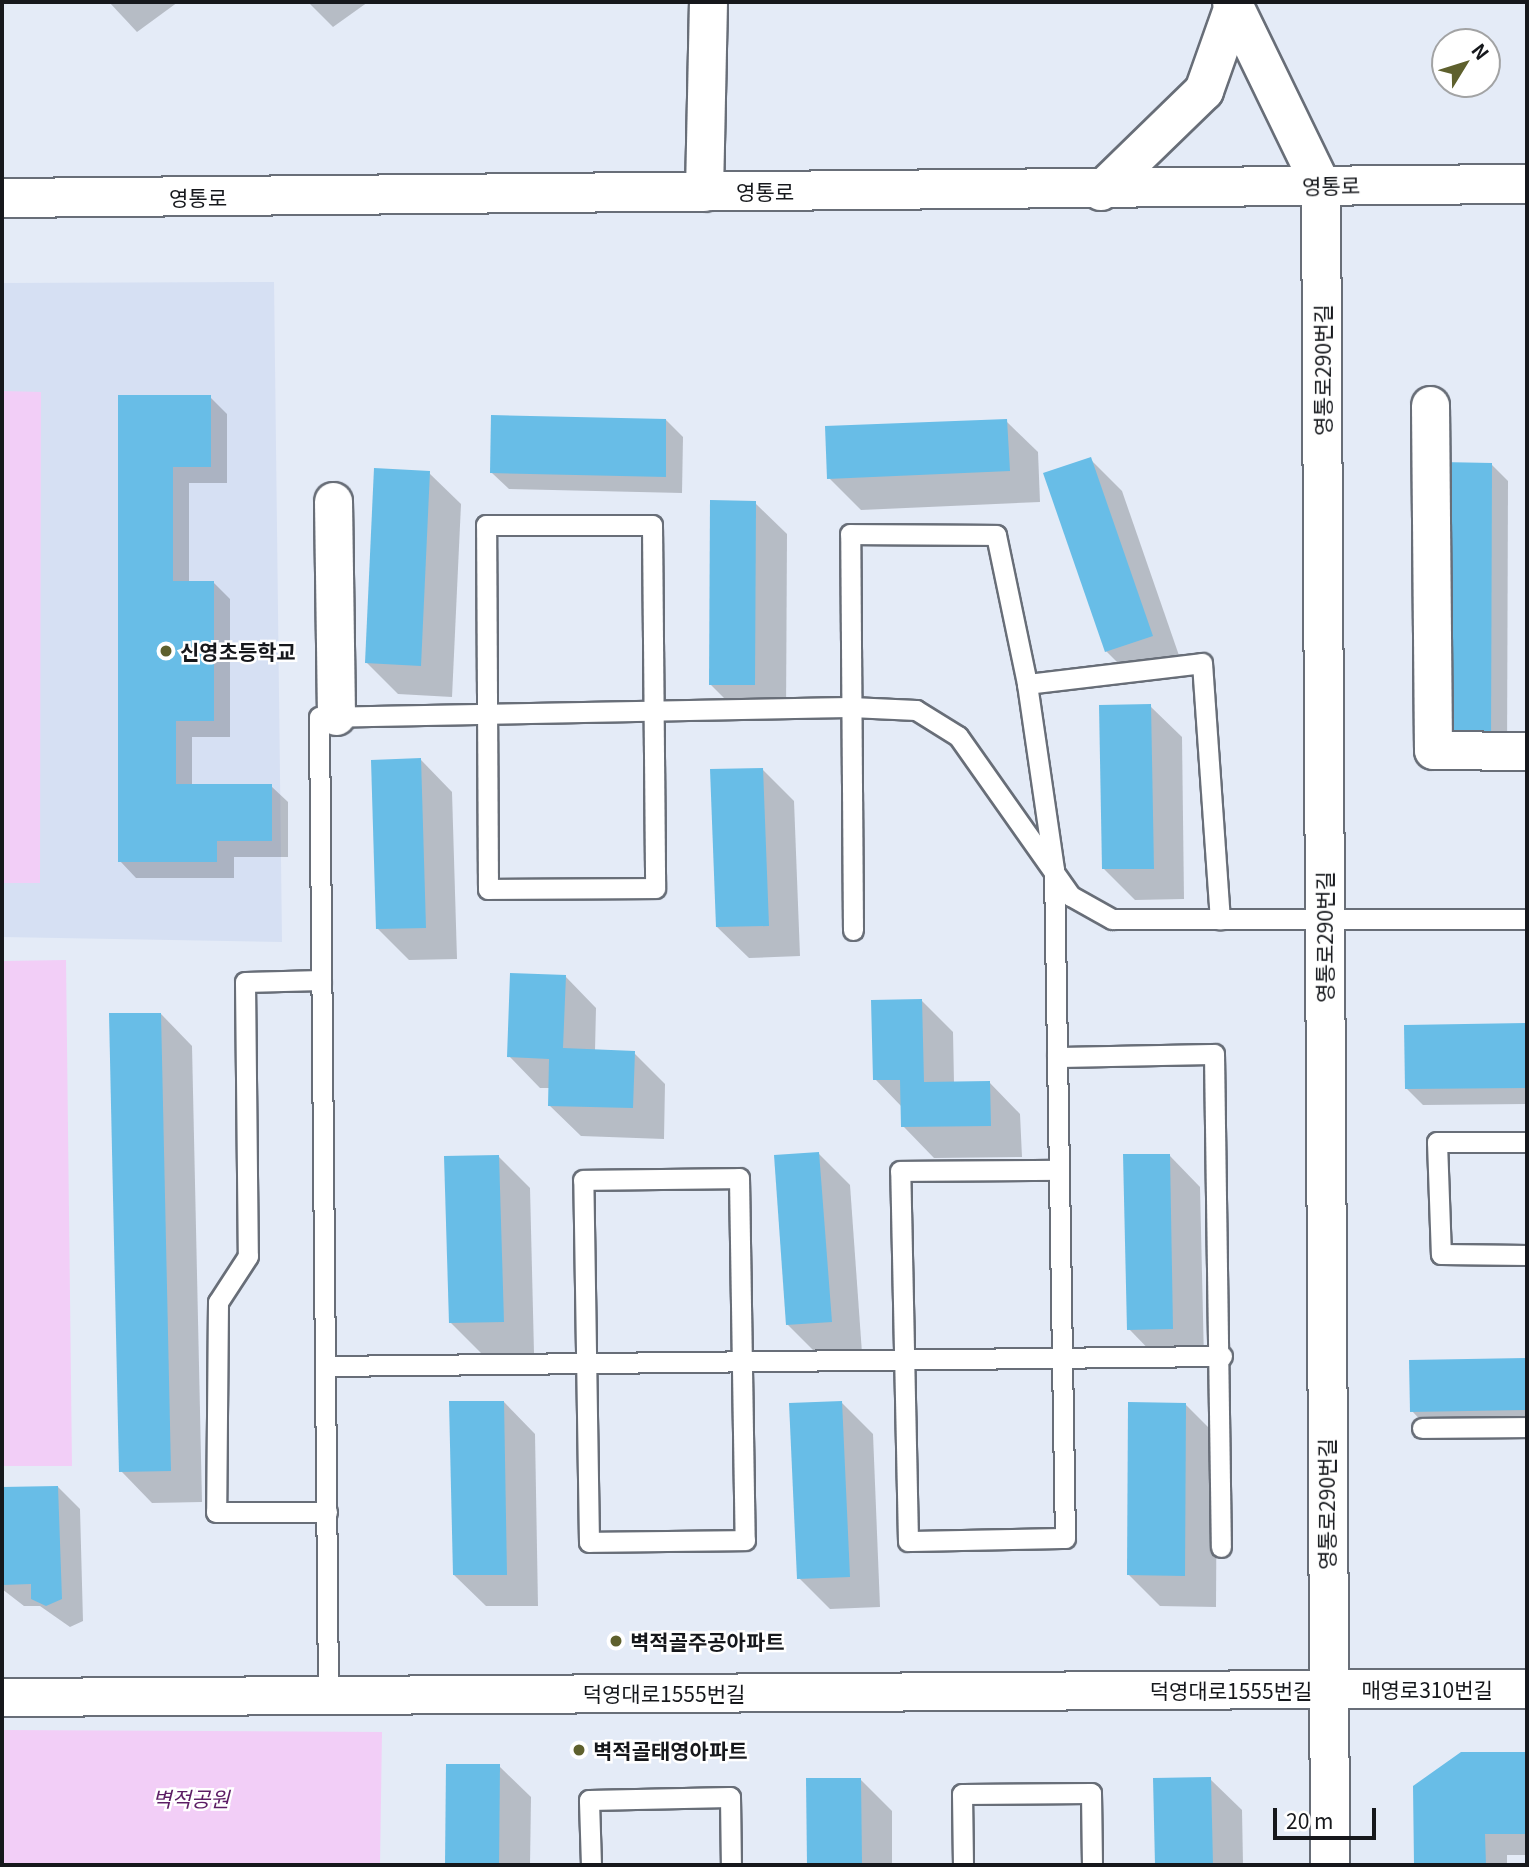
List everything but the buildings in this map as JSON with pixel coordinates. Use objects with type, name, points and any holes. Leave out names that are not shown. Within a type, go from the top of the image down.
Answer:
[{"type":"street","points":[[704,192],[708,2]]},
{"type":"street","points":[[1233,6],[1321,185]]},
{"type":"street","points":[[1101,191],[1205,91],[1233,6]]},
{"type":"street","name":"영통로","points":[[2,198],[1101,191],[1321,185],[1527,184]]},
{"type":"street","name":"영통로290번길","points":[[1321,185],[1326,1689],[1330,1865]]},
{"type":"street","points":[[1430,405],[1433,750],[1527,751]]},
{"type":"street","points":[[332,501],[336,716]]},
{"type":"street","name":"매영로310번길","points":[[1326,1689],[1527,1689]]},
{"type":"street","name":"덕영대로1555번길","points":[[2,1698],[1326,1689]]},
{"type":"lane","points":[[486,525],[652,525],[650,710],[654,888],[488,889],[485,713],[486,525]]},
{"type":"lane","points":[[853,930],[850,534],[996,535],[1027,684],[1054,870],[1065,1538],[908,1541],[900,1171],[1058,1170]]},
{"type":"lane","points":[[1027,684],[1202,663],[1220,919]]},
{"type":"lane","points":[[328,1695],[319,717],[851,706],[916,710],[958,736],[1072,896],[1112,919],[1527,919]]},
{"type":"lane","points":[[321,980],[245,982],[248,1256],[218,1302],[216,1512],[327,1512]]},
{"type":"lane","points":[[1057,1057],[1214,1054],[1221,1547]]},
{"type":"lane","points":[[1527,1142],[1437,1142],[1441,1254],[1527,1255]]},
{"type":"lane","points":[[739,1178],[745,1540],[589,1542],[587,1363],[583,1180],[739,1178]]},
{"type":"lane","points":[[325,1366],[1220,1354]]},
{"type":"lane","points":[[1422,1428],[1527,1427]]},
{"type":"lane","points":[[963,1865],[962,1794],[1091,1793],[1092,1865]]},
{"type":"lane","points":[[591,1865],[589,1800],[730,1797],[731,1865]]},
{"type":"shaded area","points":[[274,282],[282,942],[2,937],[2,283]]},
{"type":"green space","points":[[2,391],[41,392],[40,883],[2,883]]},
{"type":"green space","points":[[66,960],[72,1466],[2,1466],[2,961]]},
{"type":"green space","name":"벽적공원","points":[[2,1730],[382,1732],[380,1865],[2,1865]]},
{"type":"place","name":"신영초등학교","points":[[166,651]]},
{"type":"place","name":"벽적골주공아파트","points":[[616,1641]]},
{"type":"place","name":"벽적골태영아파트","points":[[579,1750]]}]
